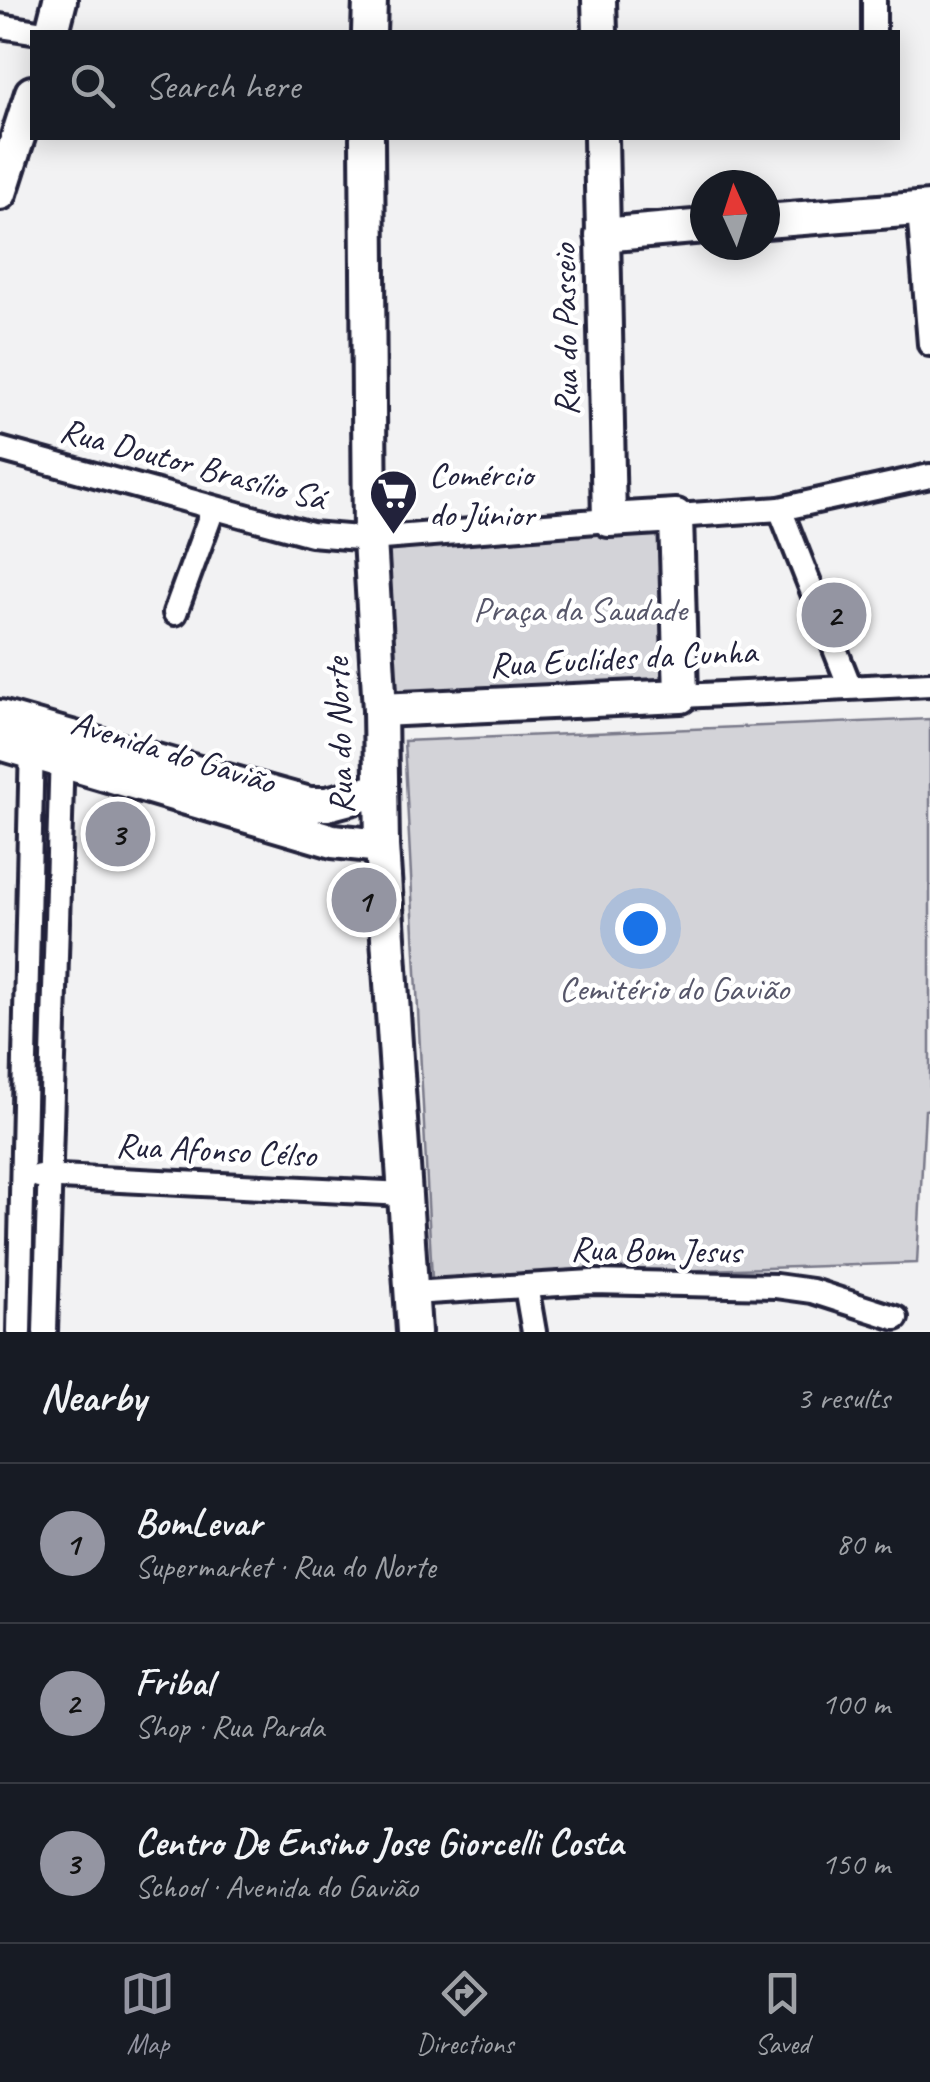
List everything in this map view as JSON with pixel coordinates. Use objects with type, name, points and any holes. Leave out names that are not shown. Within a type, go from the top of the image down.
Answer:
[{"type":"street","points":[[52,30],[60,0]]},
{"type":"street","points":[[369,30],[370,0]]},
{"type":"street","points":[[600,0],[600,30]]},
{"type":"street","points":[[874,0],[874,30]]},
{"type":"street","points":[[0,26],[30,31]]},
{"type":"street","points":[[0,193],[30,99]]},
{"type":"street","name":"Rua do Norte","points":[[367,140],[370,539],[380,710],[382,846],[414,1332]]},
{"type":"street","name":"Rua do Passeio","points":[[601,140],[610,520]]},
{"type":"street","points":[[780,221],[925,209],[930,344]]},
{"type":"street","points":[[602,234],[690,227]]},
{"type":"street","name":"Rua Doutor Brasílio Sá","points":[[0,450],[311,534],[370,539],[610,520]]},
{"type":"street","points":[[610,520],[780,509],[930,476]]},
{"type":"street","points":[[175,613],[212,508]]},
{"type":"street","points":[[780,509],[850,688]]},
{"type":"street","points":[[676,516],[681,696]]},
{"type":"street","name":"Rua Euclídes da Cunha","points":[[380,710],[930,684]]},
{"type":"street","name":"Avenida do Gavião","points":[[0,716],[38,744],[268,808],[333,842],[382,846]]},
{"type":"street","points":[[19,1332],[27,908],[38,744]]},
{"type":"street","points":[[38,744],[56,909],[45,1332]]},
{"type":"street","name":"Avenida do Gavião","points":[[268,808],[327,804],[380,790]]},
{"type":"street","points":[[27,908],[56,909]]},
{"type":"street","points":[[26,1044],[55,1044]]},
{"type":"street","name":"Rua Afonso Célso","points":[[22,1175],[406,1194]]},
{"type":"street","name":"Rua Bom Jesus","points":[[412,1294],[592,1282],[776,1286],[812,1291],[896,1318]]},
{"type":"street","points":[[526,1286],[534,1332]]},
{"type":"green space","name":"Praça da Saudade","points":[[666,525],[667,680],[392,698],[380,550]]},
{"type":"green space","name":"Cemitério do Gavião","points":[[930,719],[930,1109],[925,1110],[917,1263],[432,1279],[404,741]]},
{"type":"place","name":"Comércio do Júnior","points":[[394,536]]},
{"type":"place","name":"Fribal","points":[[834,615]]},
{"type":"place","name":"Centro De Ensino Jose Giorcelli Costa","points":[[118,834]]},
{"type":"place","name":"BomLevar","points":[[364,900]]}]
